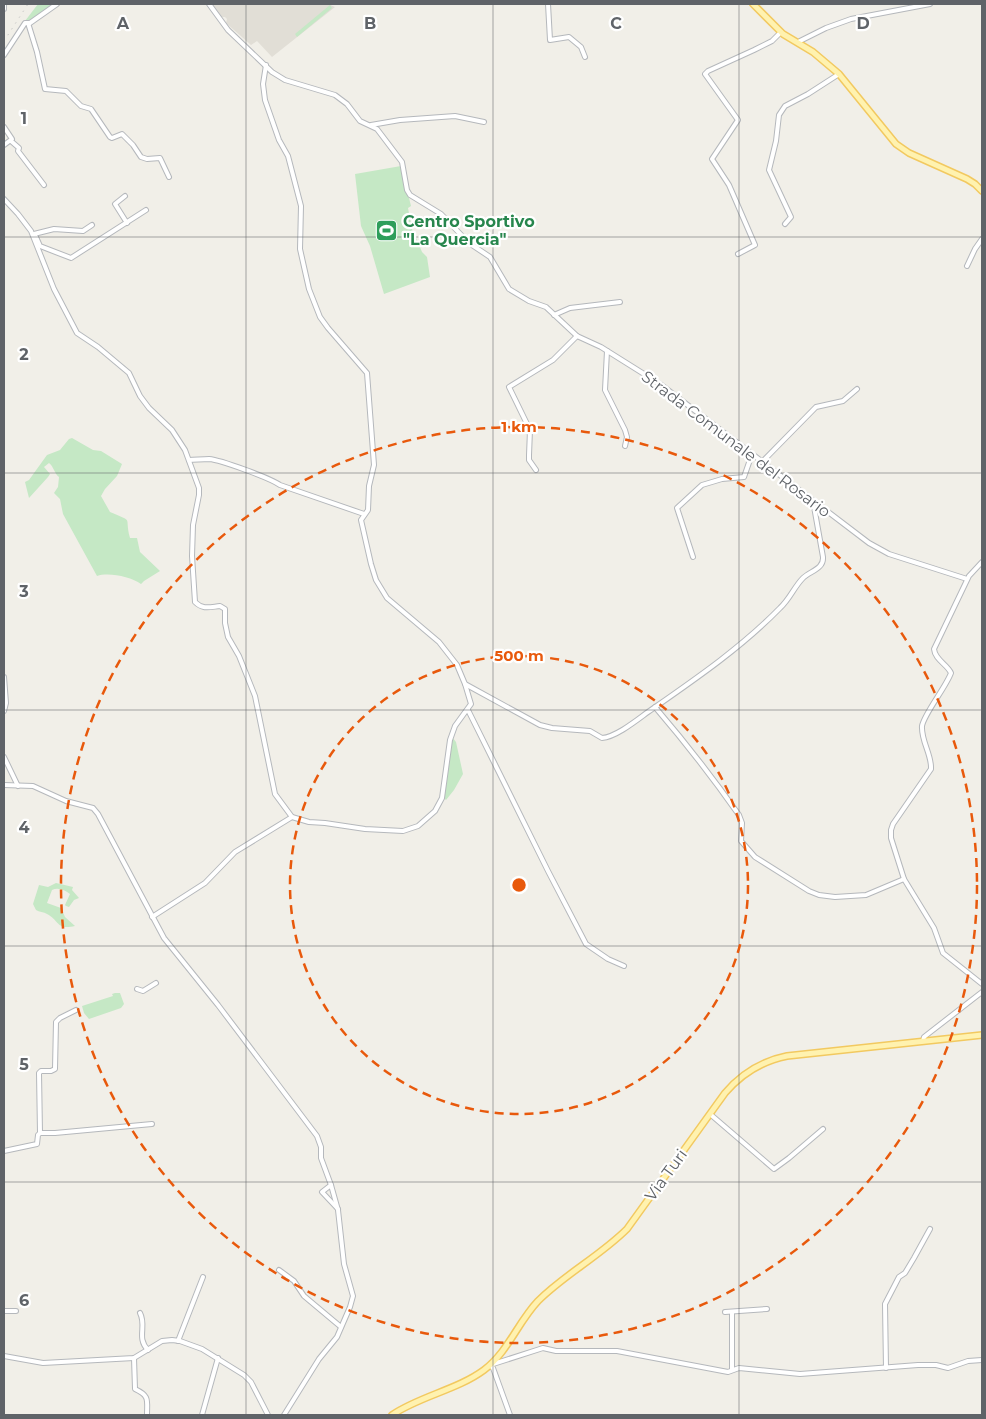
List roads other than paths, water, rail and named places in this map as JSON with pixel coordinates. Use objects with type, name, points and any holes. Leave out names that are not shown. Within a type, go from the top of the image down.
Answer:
[{"type":"main road","points":[[753,4],[781,32],[825,61],[839,74],[896,144],[908,153],[967,179],[982,191]]},
{"type":"main road","name":"Via Turi","points":[[392,1415],[410,1404],[466,1381],[490,1365],[526,1315],[540,1300],[627,1229],[730,1087],[756,1066],[771,1060],[801,1054],[982,1035]]},
{"type":"street","points":[[4,55],[25,23],[28,23],[57,4]]},
{"type":"street","name":"Strada Comunale del Rosario","points":[[209,4],[228,30],[272,72],[285,80],[335,94],[347,104],[358,119],[380,132],[402,162],[407,190],[410,195],[441,214],[469,243],[490,257],[509,289],[529,301],[546,307],[577,336],[607,351],[660,384],[869,543],[890,554],[967,579]]},
{"type":"street","points":[[548,4],[550,40],[569,37],[583,49],[585,57]]},
{"type":"street","points":[[798,42],[826,28],[851,19],[930,4]]},
{"type":"street","points":[[28,23],[45,89],[66,91],[81,106],[91,109],[110,137],[122,134],[133,144],[141,157],[160,158],[169,177]]},
{"type":"street","points":[[738,254],[755,245],[729,185],[712,159],[738,120],[706,74],[708,71],[769,43],[781,32]]},
{"type":"street","points":[[33,232],[54,289],[77,333],[98,347],[129,373],[140,396],[149,408],[172,430],[185,450],[199,495],[193,525],[192,556],[195,602],[204,608],[220,606],[225,609],[228,637],[239,656],[255,696],[275,794],[292,817],[309,822],[325,822],[365,829],[403,831],[418,826],[435,811],[442,798],[450,740],[455,726],[471,704],[465,684],[455,662],[439,642],[387,598],[376,580],[361,520],[368,510],[369,486],[374,465],[367,373],[320,317],[309,289],[300,249],[301,206],[288,156],[279,140],[265,100],[263,84],[266,65]]},
{"type":"street","points":[[785,224],[791,217],[769,170],[776,141],[779,115],[785,106],[839,74]]},
{"type":"street","points":[[371,125],[455,116],[484,122]]},
{"type":"street","points":[[4,128],[19,148],[18,151],[22,158],[44,185]]},
{"type":"street","points":[[4,145],[12,140]]},
{"type":"street","points":[[125,196],[114,204],[127,222]]},
{"type":"street","points":[[4,200],[33,232],[40,246],[71,258],[146,210]]},
{"type":"street","points":[[33,232],[54,229],[83,231],[92,225]]},
{"type":"street","points":[[967,266],[982,239]]},
{"type":"street","points":[[554,315],[570,308],[620,302]]},
{"type":"street","points":[[536,470],[529,455],[530,430],[509,386],[546,365],[577,336]]},
{"type":"street","points":[[607,351],[605,390],[626,433],[625,446]]},
{"type":"street","points":[[762,462],[816,408],[843,401],[857,389]]},
{"type":"street","points":[[694,557],[677,508],[702,485],[722,479],[744,477],[752,454]]},
{"type":"street","points":[[189,460],[210,459],[263,476],[274,480],[280,485],[364,514]]},
{"type":"street","points":[[465,684],[540,725],[552,728],[590,731],[602,738],[610,736],[630,725],[705,673],[764,624],[787,602],[803,578],[822,564],[823,557],[813,501]]},
{"type":"street","points":[[982,562],[967,579],[934,649],[936,656],[951,673],[923,725],[924,742],[931,769],[890,830],[892,843],[904,878],[934,928],[944,955],[982,984]]},
{"type":"street","points":[[4,677],[6,703],[4,711]]},
{"type":"street","points":[[655,707],[694,754],[739,815],[742,823],[741,841],[755,856],[809,891],[825,896],[866,895],[904,878]]},
{"type":"street","points":[[468,710],[586,944],[604,957],[624,966]]},
{"type":"street","points":[[4,757],[18,786]]},
{"type":"street","points":[[4,785],[33,786],[66,801],[93,808],[98,814],[164,938],[218,1005],[317,1136],[321,1158],[338,1210],[344,1264],[352,1296],[350,1307],[337,1336],[304,1381],[284,1415]]},
{"type":"street","points":[[152,917],[205,883],[235,852],[292,817]]},
{"type":"street","points":[[137,989],[143,991],[156,983]]},
{"type":"street","points":[[924,1041],[924,1038],[982,992]]},
{"type":"street","points":[[4,1151],[37,1144],[40,1132],[39,1073],[41,1071],[54,1070],[56,1022],[76,1010]]},
{"type":"street","points":[[50,1052],[55,1052]]},
{"type":"street","points":[[710,1114],[774,1169],[822,1129]]},
{"type":"street","points":[[40,1132],[55,1133],[152,1124]]},
{"type":"street","points":[[331,1185],[322,1192],[338,1210]]},
{"type":"street","points":[[886,1368],[884,1304],[899,1277],[905,1273],[930,1229]]},
{"type":"street","points":[[279,1270],[294,1281],[304,1296],[341,1327]]},
{"type":"street","points":[[178,1341],[203,1276]]},
{"type":"street","points":[[725,1312],[768,1308]]},
{"type":"street","points":[[4,1311],[16,1311]]},
{"type":"street","points":[[732,1312],[732,1369]]},
{"type":"street","points":[[140,1313],[142,1319],[142,1342],[148,1350]]},
{"type":"street","points":[[4,1356],[43,1364],[134,1358],[162,1341],[178,1341],[192,1344],[218,1358],[248,1378],[268,1415]]},
{"type":"street","points":[[510,1415],[493,1368],[490,1365],[545,1348],[556,1351],[617,1351],[728,1372],[739,1368],[800,1374],[936,1365],[948,1368],[968,1361],[982,1360]]},
{"type":"street","points":[[134,1358],[135,1389],[143,1392],[146,1396],[147,1415]]},
{"type":"street","points":[[202,1415],[218,1358]]},
{"type":"railway","points":[[4,41],[28,4]]},
{"type":"place","name":"Centro Sportivo \"La Quercia\"","points":[[387,230]]}]
